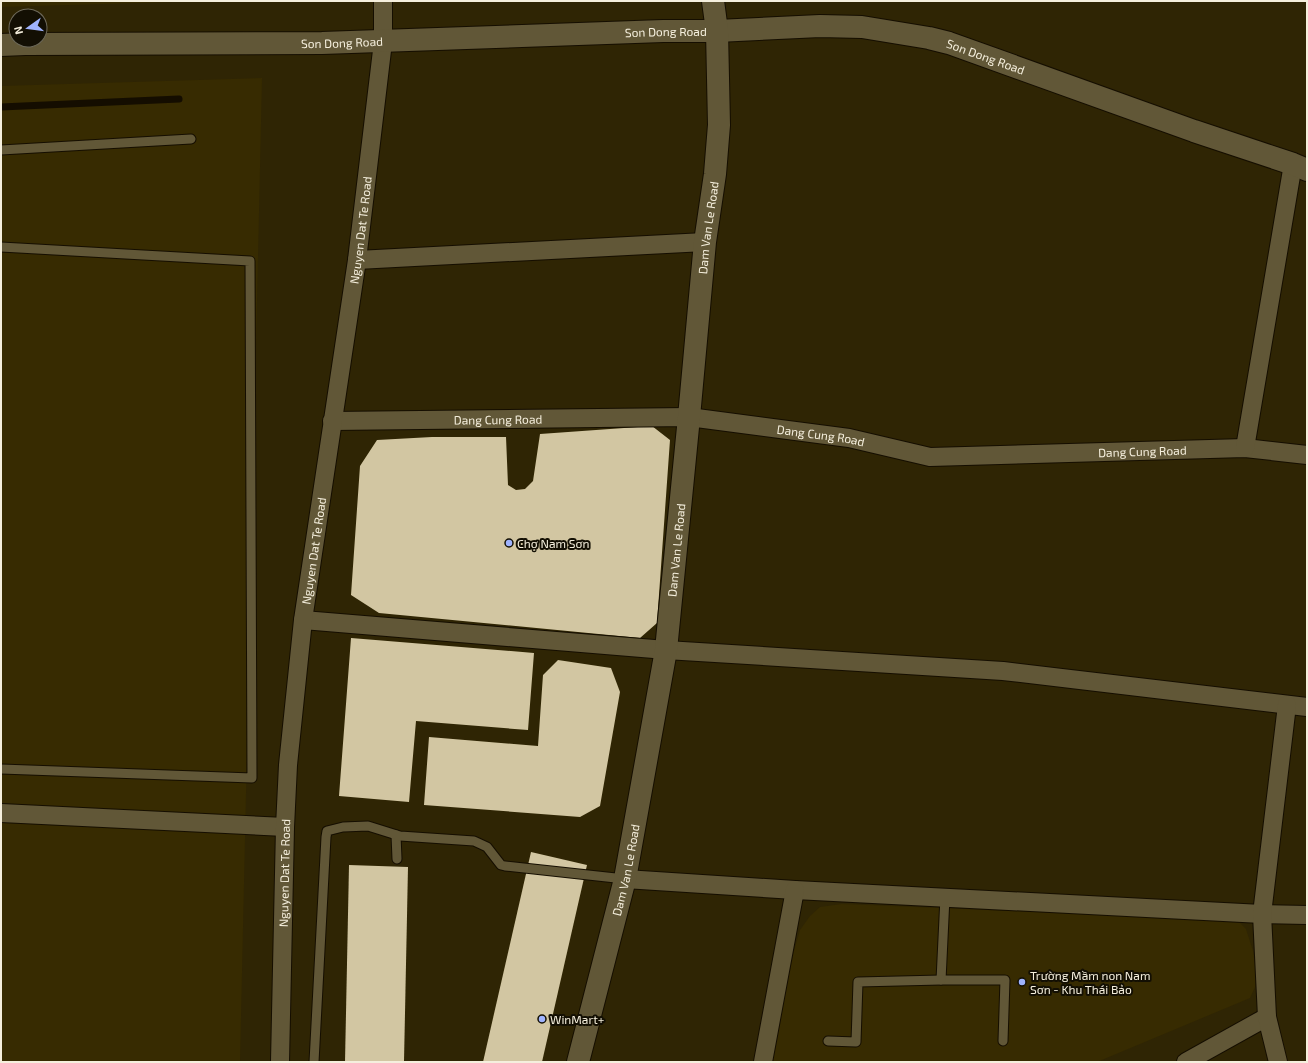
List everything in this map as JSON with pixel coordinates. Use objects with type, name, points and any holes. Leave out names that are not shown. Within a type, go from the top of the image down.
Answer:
[{"type":"main road","name":"Dam Van Le Road","points":[[578,1062],[625,879],[666,650],[689,417],[704,242],[715,174],[719,125],[717,31],[713,1]]},
{"type":"main road","name":"Son Dong Road","points":[[1,45],[383,42],[663,31],[717,31],[820,26],[862,27],[928,38],[977,53],[1194,131],[1300,167]]},
{"type":"street","name":"Nguyen Dat Te Road","points":[[280,1062],[285,827],[288,765],[303,620],[357,260],[383,42],[384,1]]},
{"type":"street","points":[[1245,448],[1300,167]]},
{"type":"street","points":[[357,260],[704,242]]},
{"type":"street","name":"Dang Cung Road","points":[[332,421],[689,417],[849,438],[930,456],[1245,448],[1307,455]]},
{"type":"street","points":[[303,620],[666,650],[1003,671],[1287,706],[1307,707]]},
{"type":"street","points":[[1278,1062],[1267,1017],[1262,914],[1287,706]]},
{"type":"street","points":[[1,813],[285,827]]},
{"type":"street","points":[[625,879],[795,890],[1307,915]]},
{"type":"street","points":[[763,1062],[795,890]]},
{"type":"street","points":[[1186,1062],[1267,1017]]},
{"type":"lane","points":[[1,150],[191,139]]},
{"type":"lane","points":[[1,247],[250,261],[252,778],[1,769]]},
{"type":"lane","points":[[314,1062],[326,837],[328,831],[343,827],[368,826],[400,836],[474,840],[487,846],[501,865],[625,879]]},
{"type":"lane","points":[[396,835],[397,859]]},
{"type":"lane","points":[[941,980],[945,897]]},
{"type":"lane","points":[[828,1041],[856,1042],[858,982],[941,980],[1005,980],[1003,1040]]},
{"type":"shaded area","points":[[1,1],[207,1],[1,7]]},
{"type":"shaded area","points":[[262,78],[240,1062],[1,1062],[1,86]]},
{"type":"shaded area","name":"Trường Mầm non Nam Sơn - Khu Thái Bảo","points":[[842,904],[1237,920],[1246,929],[1253,951],[1257,976],[1255,987],[1250,998],[1097,1062],[771,1062],[794,951],[800,930],[810,916],[820,907]]},
{"type":"building","name":"Chợ Nam Sơn","points":[[652,426],[670,440],[657,623],[640,638],[379,613],[351,595],[360,466],[377,440],[432,437],[506,437],[508,485],[516,490],[525,489],[533,481],[540,434]]},
{"type":"building","points":[[351,638],[534,653],[528,730],[416,721],[409,802],[339,796]]},
{"type":"building","points":[[558,660],[611,668],[620,692],[600,806],[580,817],[424,805],[429,737],[538,746],[543,675]]},
{"type":"building","points":[[531,852],[587,865],[542,1062],[483,1062]]},
{"type":"building","points":[[349,865],[408,867],[404,1062],[345,1062]]},
{"type":"waterway","points":[[1,107],[179,99]]},
{"type":"place","name":"Chợ Nam Sơn","points":[[509,543]]},
{"type":"place","name":"Trường Mầm non Nam Sơn - Khu Thái Bảo","points":[[1022,982]]},
{"type":"place","name":"WinMart+","points":[[542,1019]]}]
